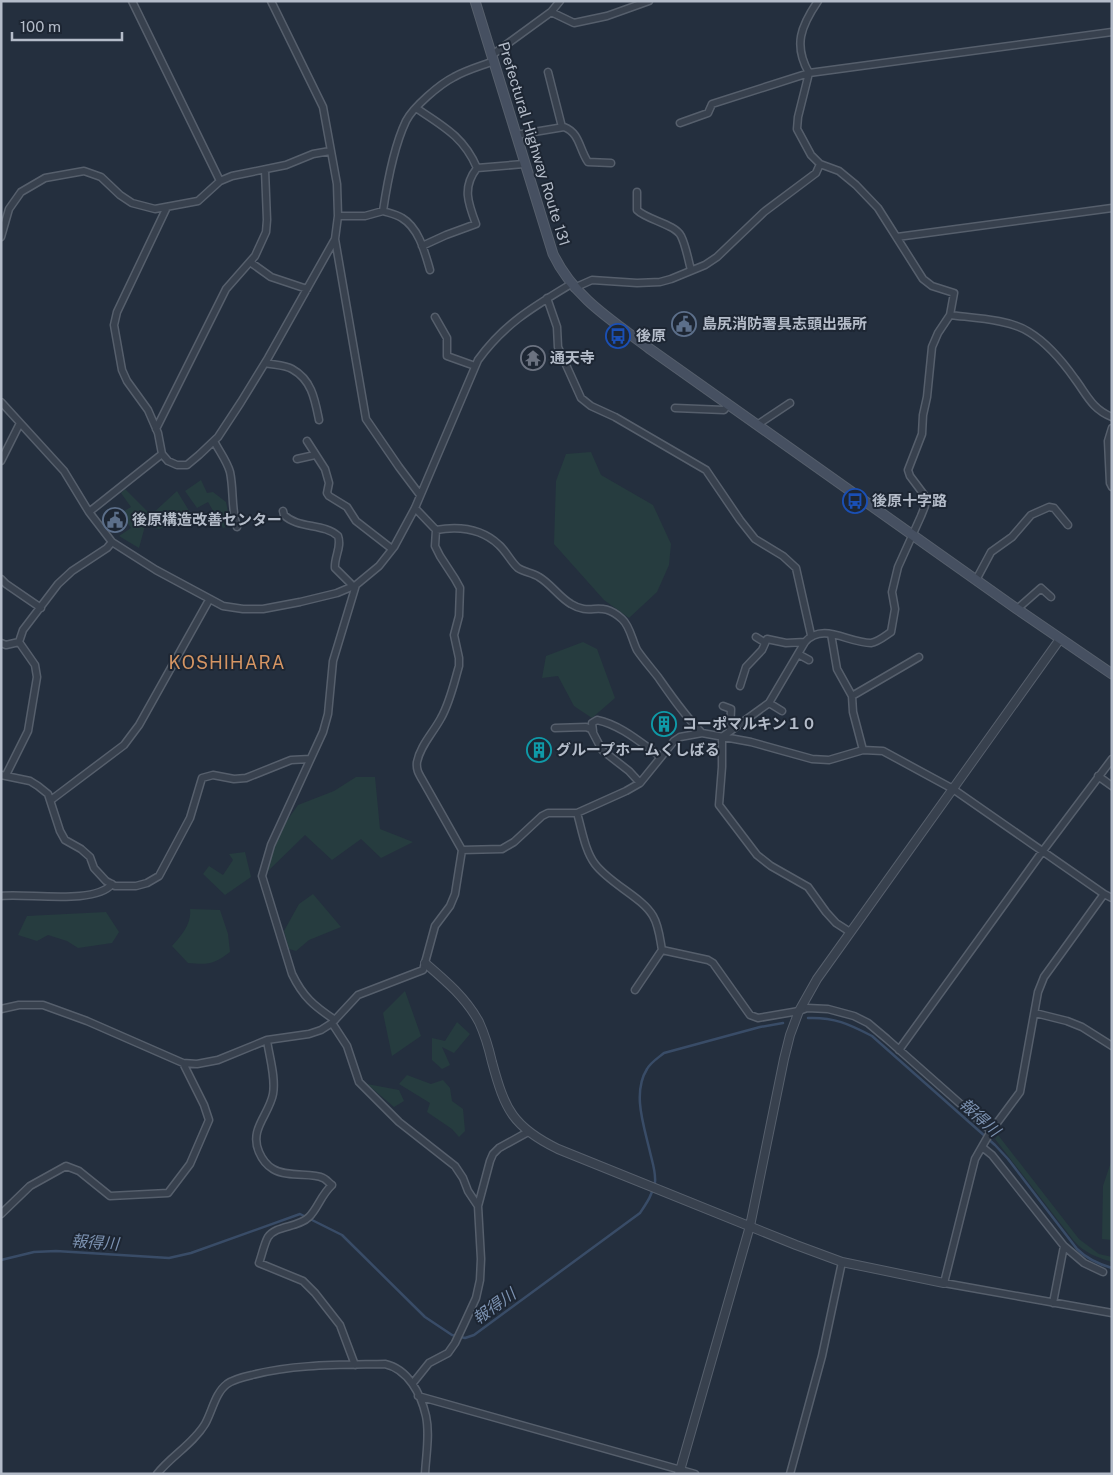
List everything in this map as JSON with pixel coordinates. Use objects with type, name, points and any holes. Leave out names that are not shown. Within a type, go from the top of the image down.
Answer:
[{"type":"main road","name":"Prefectural Highway Route 131","points":[[475,1],[553,254],[572,286],[600,312],[728,405],[1112,674]]},
{"type":"street","points":[[132,1],[220,182]]},
{"type":"street","points":[[270,1],[323,107],[337,184],[338,216],[335,239],[366,419],[420,495]]},
{"type":"street","points":[[383,211],[388,179],[403,130],[407,120],[416,108],[454,76],[493,58],[551,12],[560,1]]},
{"type":"street","points":[[551,12],[574,23],[607,16],[649,1]]},
{"type":"street","points":[[818,1],[810,13],[800,37],[803,62],[810,73],[797,129],[811,155],[820,164],[839,171],[856,185],[878,208],[923,280],[932,286],[954,293],[950,315],[938,333],[932,347],[922,434],[908,470],[926,499],[922,516],[898,567],[892,592],[895,609],[891,632],[872,643],[831,634],[811,635],[769,703],[722,737],[719,805],[756,855],[770,866],[808,887],[836,923],[850,932]]},
{"type":"street","points":[[680,123],[708,113],[712,104],[810,73],[1112,32]]},
{"type":"street","points":[[548,72],[562,127]]},
{"type":"street","points":[[416,108],[455,134],[471,154],[477,168]]},
{"type":"street","points":[[516,135],[562,127],[570,129],[576,135],[588,162],[611,163]]},
{"type":"street","points":[[1,237],[9,209],[21,192],[45,178],[84,172],[101,177],[120,195],[132,203],[155,210],[198,201],[220,182],[232,176],[286,165],[313,154],[330,151]]},
{"type":"street","points":[[477,168],[524,164]]},
{"type":"street","points":[[1,402],[64,471],[89,512],[112,542],[156,570],[209,600],[232,608],[263,609],[337,593],[354,586],[379,566],[392,550],[415,508],[475,366],[488,346],[506,328],[547,298],[572,286],[592,280],[637,283],[660,282],[705,265],[764,212],[816,173],[820,164]]},
{"type":"street","points":[[422,246],[476,224],[467,194],[470,179],[477,168]]},
{"type":"street","points":[[156,430],[226,289],[250,262],[266,232],[268,220],[266,170]]},
{"type":"street","points":[[637,192],[637,210],[641,214],[678,232],[681,236],[691,270]]},
{"type":"street","points":[[167,208],[117,312],[114,325],[122,370],[127,381],[148,410],[156,430],[162,454],[177,465],[187,465],[214,441],[265,362],[335,239]]},
{"type":"street","points":[[897,237],[1112,208]]},
{"type":"street","points":[[338,216],[365,216],[383,211],[401,217],[408,222],[422,246],[430,270]]},
{"type":"street","points":[[250,262],[271,277],[307,289]]},
{"type":"street","points":[[547,298],[557,327],[558,347],[580,398],[706,470],[755,539],[782,556],[796,568],[811,635]]},
{"type":"street","points":[[950,315],[1012,324],[1028,331],[1043,342],[1060,361],[1096,408],[1112,417]]},
{"type":"street","points":[[435,317],[447,338],[447,356],[475,366]]},
{"type":"street","points":[[265,362],[292,369],[305,380],[315,396],[319,420]]},
{"type":"street","points":[[757,425],[790,403]]},
{"type":"street","points":[[675,408],[724,410],[728,405]]},
{"type":"street","points":[[1,461],[20,423]]},
{"type":"street","points":[[1112,428],[1108,441],[1112,486]]},
{"type":"street","points":[[307,440],[328,475],[327,493],[329,496],[347,507],[356,521],[392,550]]},
{"type":"street","points":[[214,441],[230,472],[237,527]]},
{"type":"street","points":[[89,512],[162,454]]},
{"type":"street","points":[[297,459],[315,455]]},
{"type":"street","points":[[976,580],[991,552],[1012,537],[1031,515],[1049,507],[1054,508],[1068,525]]},
{"type":"street","points":[[1,1009],[19,1005],[43,1005],[87,1021],[183,1063],[197,1064],[218,1060],[267,1040],[309,1034],[321,1030],[333,1022],[358,995],[423,970],[435,926],[450,906],[455,894],[462,850],[417,770],[420,750],[442,716],[459,666],[454,635],[459,616],[460,588],[435,546],[436,530],[415,508]]},
{"type":"street","points":[[283,511],[284,516],[293,522],[328,531],[338,536],[340,546],[335,568],[354,586]]},
{"type":"street","points":[[436,530],[467,528],[483,532],[499,545],[518,568],[539,576],[569,603],[582,610],[605,608],[612,611],[624,621],[632,640],[643,658],[680,710],[702,733]]},
{"type":"street","points":[[19,642],[23,630],[58,584],[72,571],[107,548],[112,542]]},
{"type":"street","points":[[1,579],[41,608]]},
{"type":"street","points":[[354,586],[333,661],[328,714],[323,732],[271,846],[262,876],[292,974],[299,989],[310,1002],[333,1022],[346,1046],[359,1082],[399,1122],[455,1166],[478,1206]]},
{"type":"street","points":[[1017,609],[1040,588],[1051,597]]},
{"type":"street","points":[[51,800],[124,745],[139,725],[209,600]]},
{"type":"street","points":[[831,634],[837,669],[852,696],[853,712],[863,750]]},
{"type":"street","points":[[756,637],[764,642]]},
{"type":"street","points":[[740,686],[746,667],[762,650],[767,639],[786,643],[805,642]]},
{"type":"street","points":[[679,1472],[750,1226],[784,1059],[799,1011],[817,979],[954,790],[1060,639]]},
{"type":"street","points":[[19,642],[34,665],[38,677],[28,731],[4,775],[30,782],[48,794],[55,818],[65,840],[86,853],[90,857],[94,868],[106,881],[115,886],[136,886],[147,883],[158,876],[190,818],[202,778],[209,775],[234,779],[246,778],[286,762],[310,759]]},
{"type":"street","points":[[1,643],[6,645],[19,642]]},
{"type":"street","points":[[798,654],[809,660]]},
{"type":"street","points":[[852,696],[919,657]]},
{"type":"street","points":[[769,703],[782,711]]},
{"type":"street","points":[[723,706],[731,709],[730,730]]},
{"type":"street","points":[[640,783],[629,771],[602,750],[593,732],[592,723],[596,720],[607,722],[623,730],[661,757]]},
{"type":"street","points":[[555,728],[586,727],[593,732]]},
{"type":"street","points":[[462,850],[502,849],[514,842],[542,816],[548,813],[577,813],[626,792],[640,783],[674,741],[680,737],[702,733],[751,742],[812,759],[829,760],[863,750],[883,751],[954,790],[1042,852],[1112,898]]},
{"type":"street","points":[[899,1050],[1042,852],[1112,759]]},
{"type":"street","points":[[1098,776],[1112,786]]},
{"type":"street","points":[[577,813],[594,863],[652,914],[656,922],[662,950],[635,990]]},
{"type":"street","points":[[1,896],[51,896],[64,898],[103,892],[112,884]]},
{"type":"street","points":[[944,1283],[975,1159],[991,1131],[1020,1092],[1038,992],[1044,977],[1104,894]]},
{"type":"street","points":[[662,950],[708,960],[713,963],[750,1016],[758,1018],[807,1008],[828,1009],[854,1016],[868,1023],[991,1131]]},
{"type":"street","points":[[425,963],[450,984],[479,1024],[489,1048],[501,1094],[517,1122],[528,1132],[558,1149],[842,1262],[944,1283],[1112,1313]]},
{"type":"street","points":[[1035,1013],[1082,1027],[1112,1046]]},
{"type":"street","points":[[267,1040],[274,1081],[273,1093],[256,1135],[256,1145],[260,1155],[275,1170],[288,1174],[323,1178],[332,1186],[324,1192],[309,1216],[299,1223],[279,1229],[268,1236],[260,1263],[303,1281],[315,1293],[340,1325],[355,1364]]},
{"type":"street","points":[[1,1214],[30,1186],[66,1166],[79,1171],[110,1196],[168,1193],[190,1164],[209,1120],[204,1105],[183,1063]]},
{"type":"street","points":[[413,1383],[429,1363],[448,1353],[455,1343],[476,1298],[480,1280],[481,1259],[478,1206],[484,1179],[493,1154],[499,1148],[528,1132]]},
{"type":"street","points":[[982,1148],[992,1155],[1064,1246],[1080,1260],[1103,1272]]},
{"type":"street","points":[[1053,1303],[1064,1246]]},
{"type":"street","points":[[790,1474],[822,1356],[842,1262]]},
{"type":"street","points":[[157,1474],[199,1432],[220,1392],[230,1382],[292,1367],[355,1364],[390,1365],[408,1377],[413,1383],[426,1417],[425,1474]]},
{"type":"street","points":[[418,1396],[679,1472],[695,1474]]},
{"type":"green space","points":[[591,452],[601,475],[653,505],[671,544],[669,565],[657,592],[629,618],[604,600],[554,544],[556,481],[566,454]]},
{"type":"green space","points":[[201,480],[207,493],[213,492],[226,502],[231,526],[223,528],[208,502],[197,508],[185,491]]},
{"type":"green space","points":[[125,489],[151,515],[177,491],[191,514],[159,529],[145,526],[139,548],[119,536],[131,528],[121,513],[131,507],[121,493]]},
{"type":"green space","points":[[583,642],[597,649],[615,698],[592,718],[574,706],[558,676],[542,678],[546,656]]},
{"type":"green space","points":[[356,777],[375,777],[380,829],[413,842],[381,858],[361,839],[332,860],[305,835],[267,872],[274,846],[286,822],[298,805],[334,791]]},
{"type":"green space","points":[[245,852],[251,877],[225,895],[203,874],[209,866],[223,875],[233,860],[229,854]]},
{"type":"green space","points":[[313,894],[341,927],[309,940],[296,951],[289,949],[284,931],[299,904]]},
{"type":"green space","points":[[190,909],[220,910],[228,934],[230,952],[211,963],[188,963],[172,946],[188,925]]},
{"type":"green space","points":[[106,912],[119,932],[112,943],[78,948],[67,941],[48,935],[37,941],[18,935],[27,916]]},
{"type":"green space","points":[[405,991],[421,1036],[392,1056],[383,1013]]},
{"type":"green space","points":[[457,1022],[470,1034],[454,1053],[442,1047],[450,1065],[442,1069],[432,1060],[432,1038],[445,1041]]},
{"type":"green space","points":[[407,1075],[431,1084],[443,1080],[450,1088],[452,1101],[463,1109],[465,1131],[459,1137],[452,1129],[427,1112],[430,1103],[399,1084]]},
{"type":"green space","points":[[367,1084],[399,1090],[404,1101],[394,1107]]},
{"type":"green space","points":[[998,1135],[1079,1239],[1099,1254],[1112,1257],[1112,1262],[1091,1254],[1074,1241],[995,1139]]},
{"type":"green space","points":[[1112,1159],[1112,1240],[1102,1239],[1103,1186]]},
{"type":"waterway","name":"報得川","points":[[808,1018],[841,1022],[872,1036],[995,1145],[1008,1159],[1077,1249],[1093,1261],[1112,1268]]},
{"type":"waterway","name":"報得川","points":[[1,1260],[34,1252],[56,1251],[169,1258],[191,1253],[300,1214],[342,1235],[425,1317],[452,1335],[465,1338],[474,1335],[640,1213],[651,1195],[655,1182],[654,1170],[642,1121],[640,1099],[640,1088],[643,1078],[653,1062],[664,1053],[760,1027],[783,1023]]},
{"type":"place","name":"島尻消防署具志頭出張所","points":[[684,324]]},
{"type":"place","name":"後原","points":[[618,336]]},
{"type":"place","name":"通天寺","points":[[533,358]]},
{"type":"place","name":"後原十字路","points":[[855,501]]},
{"type":"place","name":"後原構造改善センター","points":[[115,520]]},
{"type":"place","name":"コーポマルキン１０","points":[[664,724]]},
{"type":"place","name":"グループホームくしばる","points":[[539,750]]},
{"type":"district","name":"KOSHIHARA","points":[[227,663]]}]
